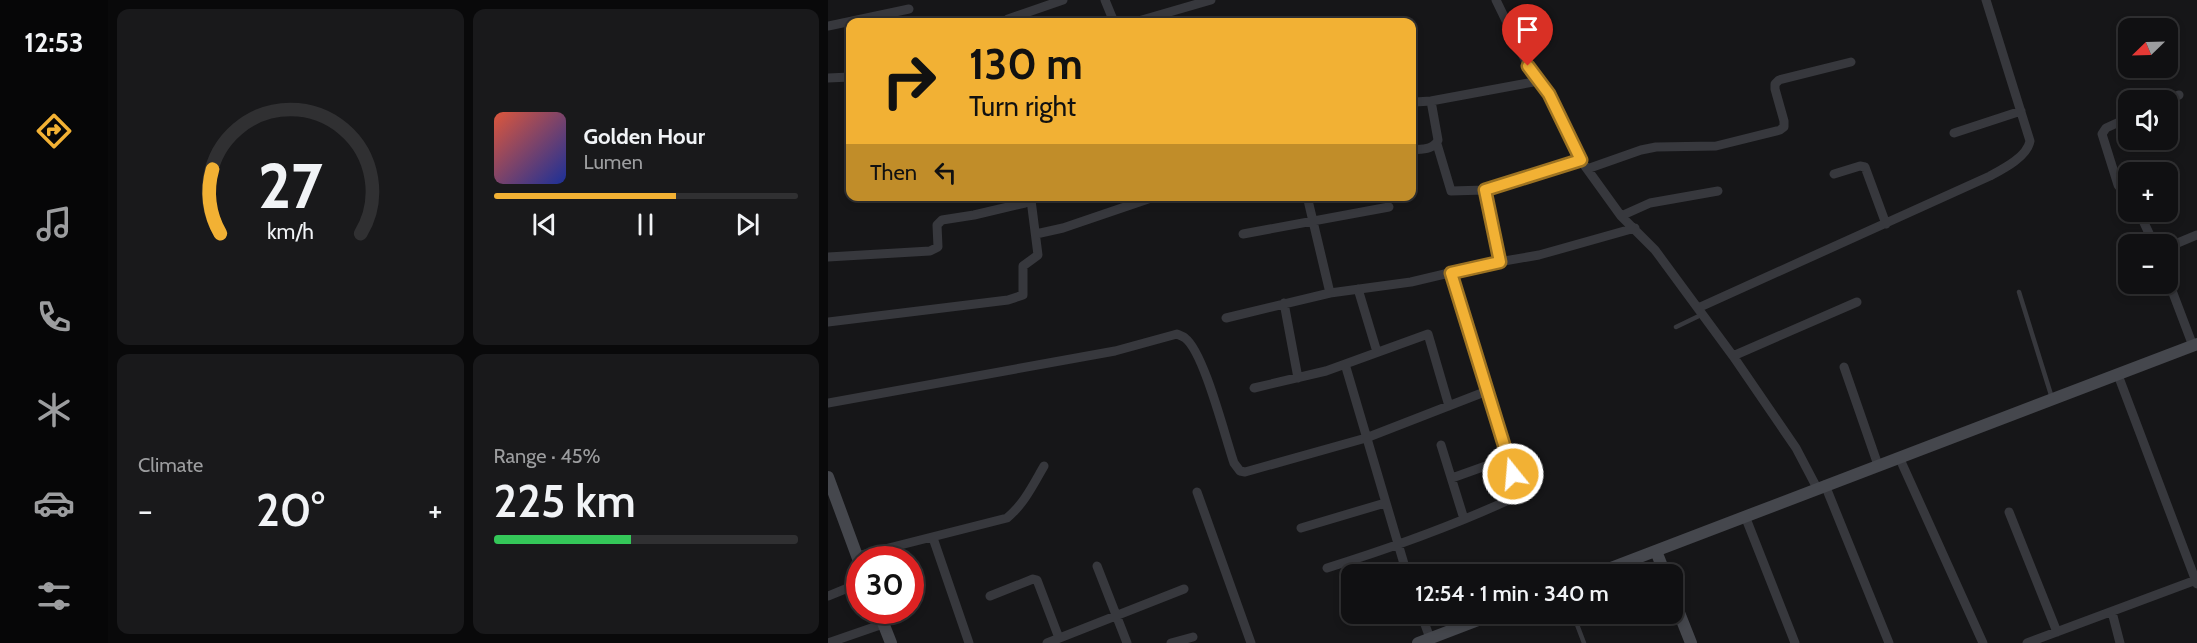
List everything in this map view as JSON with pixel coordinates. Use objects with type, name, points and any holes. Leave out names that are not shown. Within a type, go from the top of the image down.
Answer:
[{"type":"street","points":[[1011,18],[1063,0]]},
{"type":"street","points":[[1105,0],[1112,18]]},
{"type":"street","points":[[1149,18],[1211,0]]},
{"type":"street","points":[[1496,0],[1528,66],[1549,94],[1587,169],[1621,216],[1655,250],[1700,311],[1821,487],[1888,643]]},
{"type":"street","points":[[1700,311],[1990,176],[2027,150],[2030,141],[1986,0]]},
{"type":"street","points":[[866,18],[909,9]]},
{"type":"street","points":[[828,26],[846,22]]},
{"type":"street","points":[[1587,169],[1648,149],[1670,146],[1716,146],[1780,130],[1784,127],[1784,121],[1775,88],[1779,80],[1851,63]]},
{"type":"street","points":[[828,78],[846,77]]},
{"type":"street","points":[[1416,102],[1539,81]]},
{"type":"street","points":[[1431,101],[1437,144],[1451,191],[1485,190],[1581,160]]},
{"type":"street","points":[[1954,133],[2020,111]]},
{"type":"street","points":[[2118,123],[2106,128],[2102,134],[2118,185]]},
{"type":"street","points":[[1416,149],[1437,144]]},
{"type":"street","points":[[1834,174],[1860,166],[1865,167],[1886,224]]},
{"type":"street","points":[[1485,190],[1500,262]]},
{"type":"street","points":[[1621,216],[1650,203],[1718,190]]},
{"type":"street","points":[[828,257],[930,251],[938,247],[937,225],[942,220],[974,215],[1024,201]]},
{"type":"street","points":[[828,322],[1017,298],[1023,295],[1023,266],[1038,255],[1035,201]]},
{"type":"street","points":[[1036,234],[1064,228],[1142,201]]},
{"type":"street","points":[[1308,201],[1330,293]]},
{"type":"street","points":[[1243,234],[1389,207]]},
{"type":"street","points":[[1226,318],[1330,293],[1411,282],[1539,255],[1635,228]]},
{"type":"street","points":[[2178,243],[2197,235]]},
{"type":"street","points":[[1327,568],[1398,546],[1513,498],[1516,490],[1508,458],[1451,273]]},
{"type":"street","points":[[1358,289],[1377,352]]},
{"type":"street","points":[[1622,564],[2195,345],[2174,294]]},
{"type":"street","points":[[1733,356],[1857,302]]},
{"type":"street","points":[[1284,303],[1298,378]]},
{"type":"street","points":[[828,403],[1115,351],[1177,334],[1186,338],[1196,352],[1234,463],[1240,471],[1245,472],[1366,438],[1487,391]]},
{"type":"street","points":[[1254,388],[1326,371],[1428,334],[1449,406]]},
{"type":"street","points":[[1345,364],[1404,564]]},
{"type":"street","points":[[1844,367],[1878,465]]},
{"type":"street","points":[[2027,643],[2196,582],[2118,375]]},
{"type":"street","points":[[1441,445],[1464,519]]},
{"type":"street","points":[[1899,457],[1983,643]]},
{"type":"street","points":[[1452,478],[1508,458]]},
{"type":"street","points":[[906,546],[1007,518],[1024,501],[1044,466]]},
{"type":"street","points":[[828,478],[853,546]]},
{"type":"street","points":[[1197,492],[1251,643]]},
{"type":"street","points":[[1301,528],[1385,503]]},
{"type":"street","points":[[2009,512],[2057,632]]},
{"type":"street","points":[[1745,516],[1795,643]]},
{"type":"street","points":[[933,538],[969,643]]},
{"type":"street","points":[[1656,551],[1661,564]]},
{"type":"street","points":[[1097,566],[1127,643]]},
{"type":"street","points":[[990,596],[1033,579],[1037,580],[1059,638]]},
{"type":"street","points":[[828,596],[846,589]]},
{"type":"street","points":[[1047,643],[1184,589]]},
{"type":"street","points":[[2112,612],[2120,643]]},
{"type":"street","points":[[1683,623],[1691,643]]},
{"type":"street","points":[[828,643],[883,624],[891,643]]},
{"type":"street","points":[[1422,624],[1424,641],[1468,624]]},
{"type":"street","points":[[1171,643],[1193,637]]},
{"type":"lane","points":[[2019,292],[2053,400]]},
{"type":"lane","points":[[1676,327],[1700,311]]},
{"type":"lane","points":[[1577,624],[1584,643]]},
{"type":"route","points":[[1513,474],[1451,273],[1500,262],[1485,190],[1581,160],[1569,140],[1549,94],[1528,66]]}]
